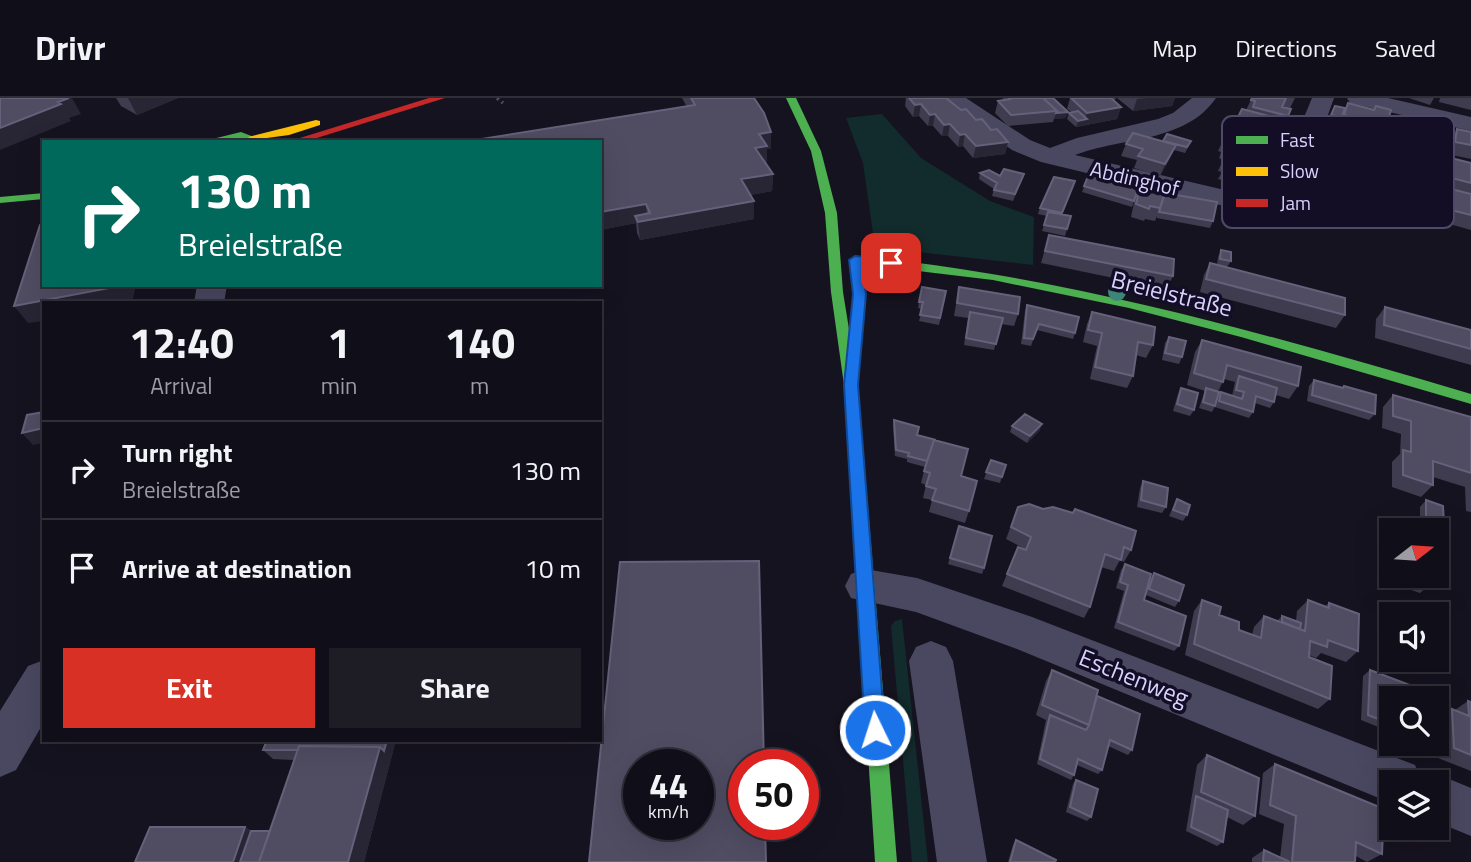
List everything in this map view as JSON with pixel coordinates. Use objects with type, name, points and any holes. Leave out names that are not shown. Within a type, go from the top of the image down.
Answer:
[{"type":"main road","points":[[214,140],[231,136],[258,139],[294,131],[397,98]]},
{"type":"main road","points":[[299,140],[440,98]]},
{"type":"main road","points":[[791,98],[816,151],[831,213],[837,292],[851,385],[886,862]]},
{"type":"main road","points":[[0,186],[42,182]]},
{"type":"main road","points":[[0,200],[42,196]]},
{"type":"main road","name":"Breielstraße","points":[[855,260],[989,275],[1118,302],[1265,340],[1471,399]]},
{"type":"main road","points":[[851,385],[857,320]]},
{"type":"street","name":"Abdinghof","points":[[950,98],[1021,145],[1050,157],[1220,197]]},
{"type":"street","name":"Abdinghof","points":[[1050,157],[1085,144],[1175,121],[1196,110],[1205,98]]},
{"type":"street","points":[[1316,116],[1323,98]]},
{"type":"street","points":[[1359,98],[1437,116]]},
{"type":"street","name":"Eschenweg","points":[[865,586],[917,595],[1032,636],[1379,774]]},
{"type":"street","points":[[931,661],[962,862]]},
{"type":"street","points":[[0,754],[42,683]]},
{"type":"street","points":[[1449,803],[1471,812]]},
{"type":"path","points":[[497,98],[503,103]]},
{"type":"green space","points":[[882,114],[921,158],[990,201],[1034,217],[1033,265],[900,250],[878,241],[873,233],[863,163],[846,118]]},
{"type":"green space","points":[[902,619],[928,862],[912,862],[891,626]]},
{"type":"building","points":[[0,98],[69,98],[58,102],[61,104],[0,128]]},
{"type":"building","points":[[691,98],[754,98],[764,113],[771,132],[759,134],[767,146],[755,148],[773,174],[741,179],[754,201],[638,222],[635,216],[650,213],[646,204],[602,212],[602,140],[476,140],[695,105]]},
{"type":"building","points":[[909,98],[946,98],[961,110],[966,109],[976,120],[982,119],[991,130],[997,129],[1008,142],[976,146],[965,134],[960,135],[950,124],[944,125],[935,114],[930,115],[921,104],[915,105]]},
{"type":"building","points":[[1009,98],[1043,98],[1057,111],[1011,115],[998,101]]},
{"type":"building","points":[[1043,98],[1053,98],[1068,112],[1056,113]]},
{"type":"building","points":[[1071,98],[1111,98],[1121,107],[1087,113]]},
{"type":"building","points":[[1286,98],[1282,107],[1291,109],[1288,116],[1253,107],[1255,101],[1251,100]]},
{"type":"building","points":[[1348,103],[1374,110],[1376,106],[1391,110],[1389,116],[1344,115]]},
{"type":"building","points":[[1335,106],[1345,108],[1342,116],[1331,115]]},
{"type":"building","points":[[1242,109],[1269,116],[1238,116]]},
{"type":"building","points":[[1078,111],[1087,119],[1078,121],[1069,113]]},
{"type":"building","points":[[1457,129],[1471,132],[1471,145],[1455,142]]},
{"type":"building","points":[[1133,133],[1176,145],[1165,164],[1138,156],[1143,149],[1126,144]]},
{"type":"building","points":[[1167,134],[1191,141],[1187,147],[1163,141]]},
{"type":"building","points":[[1454,159],[1471,163],[1471,183],[1454,179]]},
{"type":"building","points":[[1004,169],[1024,174],[1015,194],[994,190],[997,183],[980,173],[989,170],[1000,176]]},
{"type":"building","points":[[1091,169],[1140,182],[1134,201],[1084,186]]},
{"type":"building","points":[[1054,177],[1075,181],[1062,213],[1040,208]]},
{"type":"building","points":[[1142,179],[1167,185],[1160,208],[1150,206],[1149,209],[1136,204]]},
{"type":"building","points":[[1454,190],[1471,194],[1471,215],[1454,211]]},
{"type":"building","points":[[1165,193],[1217,202],[1213,221],[1159,212]]},
{"type":"building","points":[[1048,212],[1071,216],[1067,229],[1044,225]]},
{"type":"building","points":[[40,225],[42,287],[115,287],[14,306]]},
{"type":"building","points":[[1049,235],[1174,259],[1173,276],[1045,251]]},
{"type":"building","points":[[1221,250],[1231,252],[1231,261],[1220,259]]},
{"type":"building","points":[[1210,263],[1345,298],[1345,315],[1206,279]]},
{"type":"building","points":[[922,287],[946,291],[940,318],[920,315]]},
{"type":"building","points":[[959,287],[1020,297],[1018,314],[957,303]]},
{"type":"building","points":[[1027,305],[1079,317],[1075,333],[1039,324],[1033,339],[1024,338]]},
{"type":"building","points":[[1385,307],[1471,330],[1471,349],[1384,325]]},
{"type":"building","points":[[970,312],[1003,318],[996,344],[966,338]]},
{"type":"building","points":[[1092,312],[1155,327],[1153,345],[1138,342],[1133,376],[1095,367],[1102,333],[1088,330]]},
{"type":"building","points":[[1169,337],[1186,341],[1182,357],[1165,353]]},
{"type":"building","points":[[1202,340],[1301,367],[1298,386],[1227,365],[1223,382],[1194,373]]},
{"type":"building","points":[[1239,376],[1277,388],[1274,402],[1256,396],[1253,412],[1219,401],[1221,392],[1242,399],[1244,392],[1236,390]]},
{"type":"building","points":[[1314,380],[1376,395],[1375,414],[1312,395]]},
{"type":"building","points":[[1181,388],[1198,393],[1194,410],[1177,404]]},
{"type":"building","points":[[1206,388],[1219,392],[1215,406],[1203,402]]},
{"type":"building","points":[[1393,395],[1471,417],[1471,473],[1433,461],[1433,485],[1403,475],[1403,450],[1411,452],[1411,421],[1393,416]]},
{"type":"building","points":[[42,412],[42,428],[22,433],[27,415]]},
{"type":"building","points":[[1025,414],[1042,424],[1030,436],[1012,426]]},
{"type":"building","points":[[894,420],[919,427],[917,435],[936,440],[927,461],[896,450]]},
{"type":"building","points":[[934,440],[968,449],[961,476],[977,481],[969,511],[932,500],[936,489],[926,486],[930,473],[924,471]]},
{"type":"building","points":[[991,460],[1006,465],[1002,477],[986,472]]},
{"type":"building","points":[[1143,481],[1168,488],[1166,507],[1141,500]]},
{"type":"building","points":[[1177,499],[1190,505],[1187,515],[1173,510]]},
{"type":"building","points":[[1426,500],[1443,506],[1444,518],[1426,518]]},
{"type":"building","points":[[1029,504],[1073,513],[1075,509],[1136,531],[1131,550],[1124,547],[1121,560],[1105,554],[1090,607],[1007,574],[1018,547],[1026,550],[1031,537],[1011,527],[1018,507]]},
{"type":"building","points":[[959,526],[992,536],[984,568],[950,558]]},
{"type":"building","points":[[759,561],[764,749],[728,749],[728,840],[765,840],[766,862],[589,862],[620,562]]},
{"type":"building","points":[[1125,564],[1151,574],[1144,600],[1186,616],[1179,646],[1118,622],[1128,585],[1120,582]]},
{"type":"building","points":[[1154,573],[1184,585],[1179,601],[1149,589]]},
{"type":"building","points":[[1202,600],[1221,607],[1219,615],[1239,622],[1239,630],[1261,638],[1264,616],[1305,631],[1308,600],[1329,608],[1329,603],[1359,614],[1358,651],[1328,640],[1327,647],[1310,641],[1309,657],[1332,666],[1330,699],[1194,644]]},
{"type":"building","points":[[1282,616],[1301,623],[1300,629],[1282,622]]},
{"type":"building","points":[[1052,670],[1098,690],[1089,725],[1042,705]]},
{"type":"building","points":[[1370,670],[1412,686],[1379,686],[1379,719],[1368,715]]},
{"type":"building","points":[[1097,696],[1140,714],[1132,750],[1110,740],[1102,770],[1078,759],[1074,775],[1040,759],[1050,715],[1086,730]]},
{"type":"building","points":[[1468,701],[1471,702],[1471,755],[1454,748],[1452,709],[1469,716]]},
{"type":"building","points":[[266,742],[386,742],[384,751],[380,747],[299,746],[298,750],[263,750]]},
{"type":"building","points":[[299,746],[380,747],[348,862],[259,862]]},
{"type":"building","points":[[1207,755],[1259,778],[1255,816],[1201,792]]},
{"type":"building","points":[[1275,764],[1379,807],[1379,840],[1383,840],[1382,854],[1356,842],[1355,862],[1292,862],[1296,816],[1270,805]]},
{"type":"building","points":[[1076,780],[1098,789],[1091,817],[1070,807]]},
{"type":"building","points":[[1196,796],[1228,810],[1223,842],[1191,827]]},
{"type":"building","points":[[150,827],[245,827],[233,862],[135,862]]},
{"type":"building","points":[[251,831],[270,831],[259,862],[240,862]]},
{"type":"building","points":[[1016,840],[1056,860],[1055,862],[1010,862]]},
{"type":"building","points":[[1264,850],[1290,862],[1263,862]]},
{"type":"traffic: fast","points":[[791,98],[816,151],[831,213],[837,292],[851,385],[886,862]]},
{"type":"traffic: fast","points":[[215,140],[241,135],[256,140]]},
{"type":"traffic: fast","points":[[0,200],[42,196]]},
{"type":"traffic: fast","points":[[855,260],[993,276],[1129,304],[1244,333],[1471,399]]},
{"type":"traffic: slow","points":[[253,137],[289,132],[316,123]]},
{"type":"traffic: jam","points":[[299,140],[440,98]]},
{"type":"route","points":[[875,730],[851,385],[860,294],[855,260],[891,263]]}]
